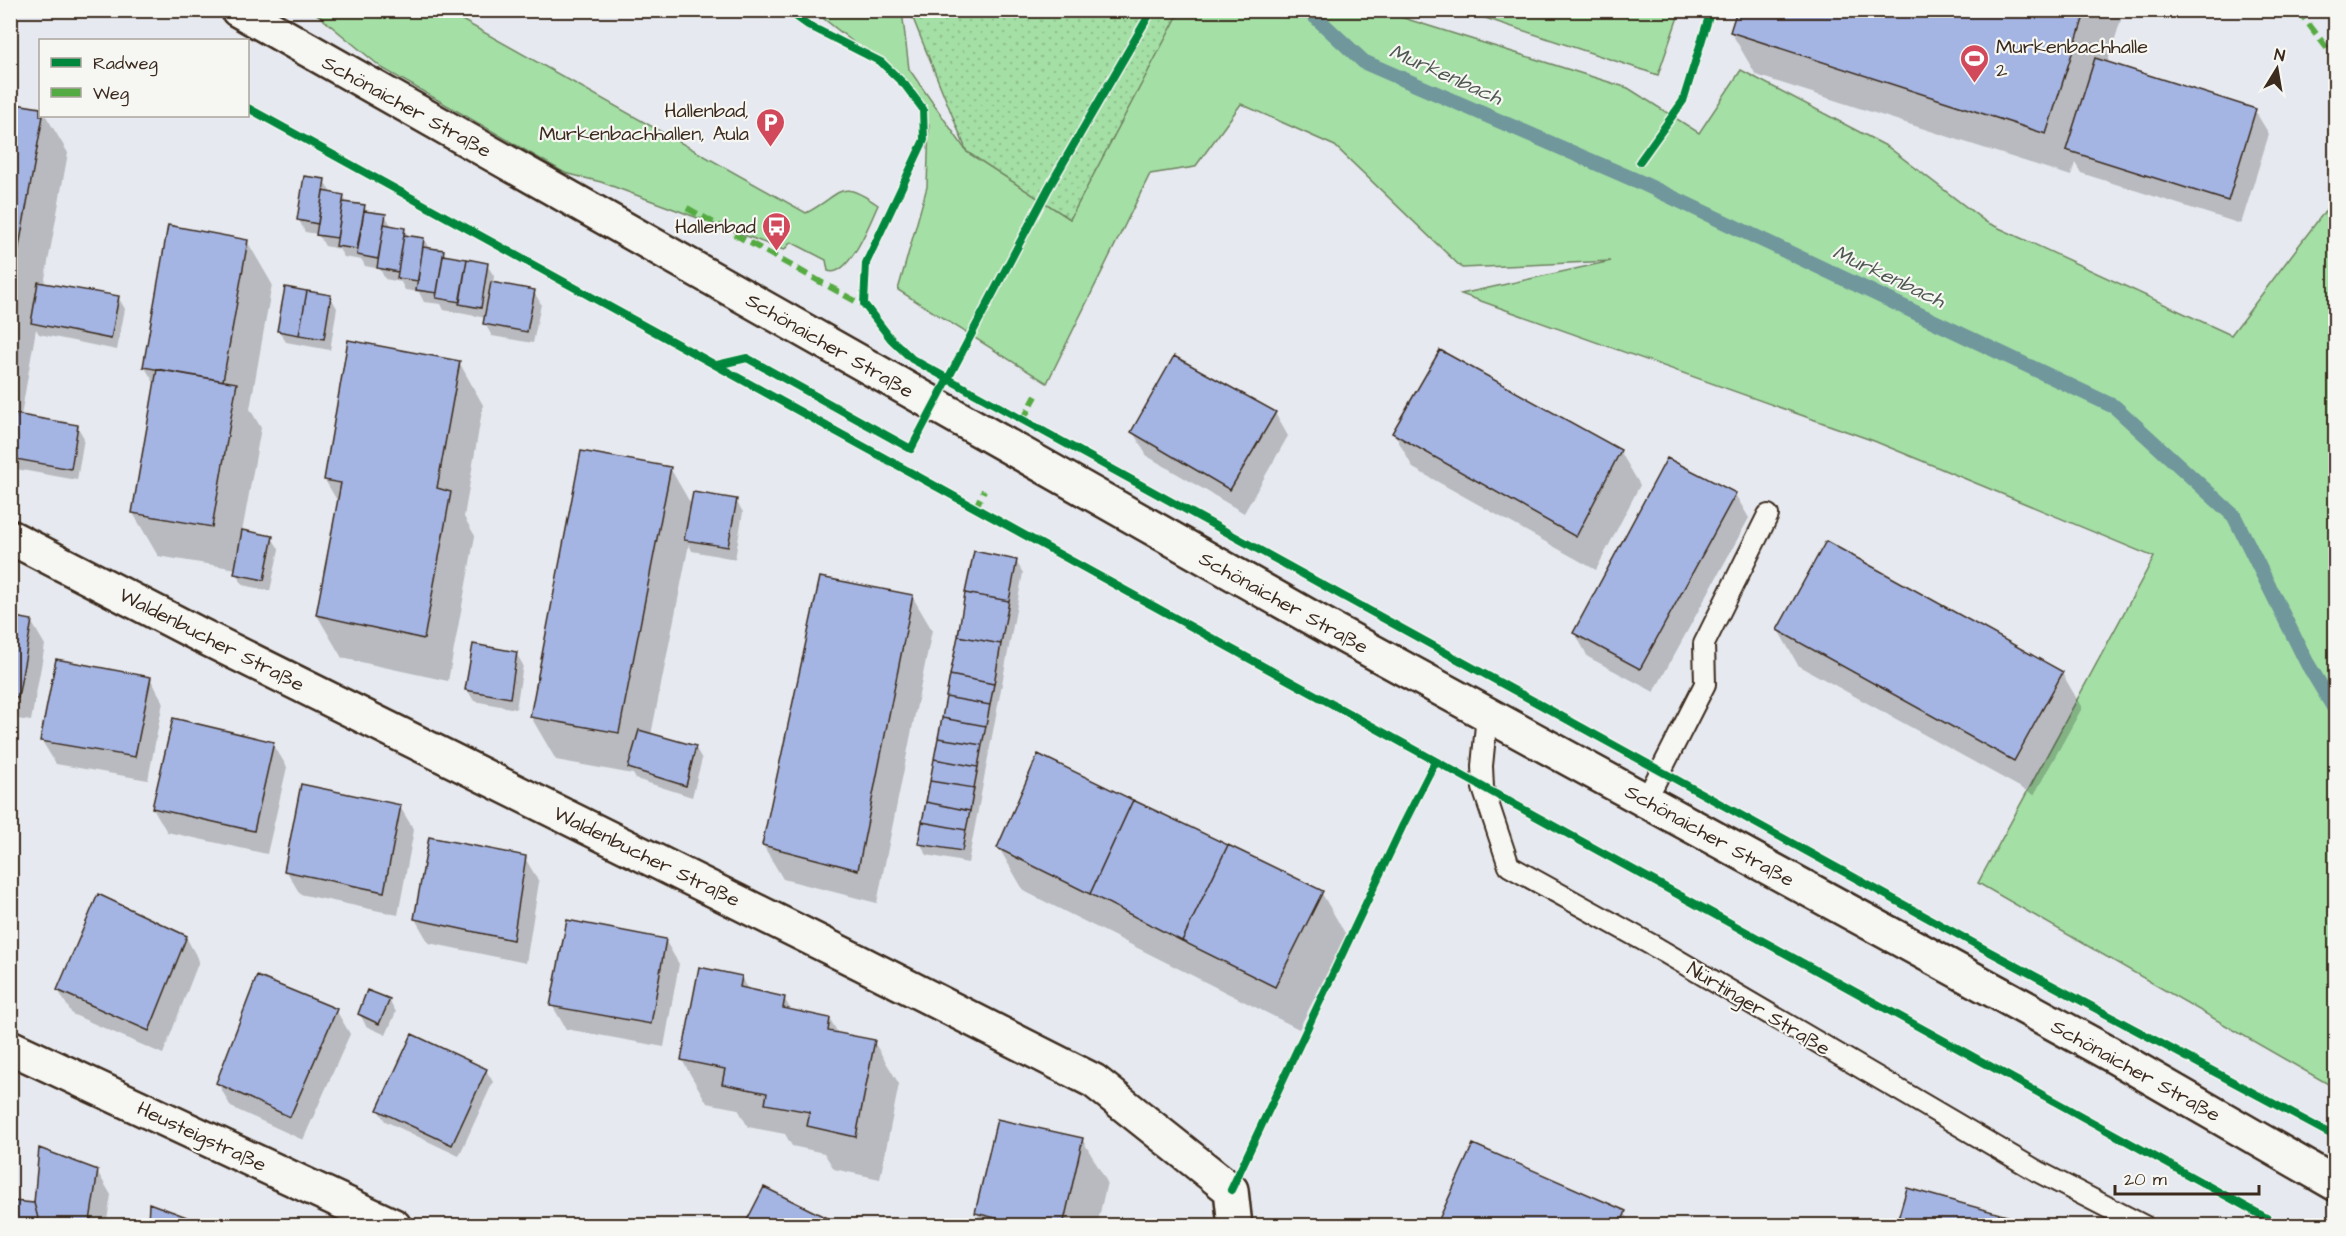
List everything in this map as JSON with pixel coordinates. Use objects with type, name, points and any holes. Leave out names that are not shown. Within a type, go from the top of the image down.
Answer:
[{"type":"main road","name":"Schönaicher Straße","points":[[238,10],[1487,715],[2112,1055],[2336,1184]]},
{"type":"main road","name":"Waldenbucher Straße","points":[[10,537],[200,635],[852,958],[1094,1081],[1231,1190],[1235,1226]]},
{"type":"main road","name":"Heusteigstraße","points":[[10,1047],[394,1226]]},
{"type":"lane","points":[[1646,800],[1705,684],[1704,644],[1768,515]]},
{"type":"lane","name":"Nürtinger Straße","points":[[1487,715],[1482,766],[1483,788],[1509,866],[1652,945],[2037,1171],[2144,1226]]},
{"type":"green space","points":[[1180,10],[1381,11],[1628,88],[1699,133],[1741,70],[1888,147],[1986,222],[2231,335],[2328,207],[2336,213],[2335,1088],[1978,883],[2154,557],[1874,441],[1461,294],[1611,261],[1462,268],[1335,146],[1241,104],[1195,167],[1150,174],[1047,383],[898,290],[927,187],[929,125],[900,79],[814,11],[902,11],[909,69],[967,152],[1070,219]]},
{"type":"green space","points":[[313,11],[446,11],[806,213],[841,191],[847,190],[878,205],[865,235],[851,258],[836,271],[828,271],[826,260],[791,242],[784,250],[601,182],[565,173],[382,68]]},
{"type":"green space","points":[[910,11],[1180,11],[1070,219],[967,152]]},
{"type":"green space","points":[[1464,11],[1680,11],[1658,75]]},
{"type":"building","name":"Murkenbachhalle 2","points":[[1737,10],[2086,10],[2046,134],[1730,32]]},
{"type":"building","points":[[2095,58],[2256,109],[2228,201],[2066,150]]},
{"type":"building","points":[[10,103],[39,108],[39,117],[43,117],[10,296]]},
{"type":"building","points":[[304,176],[325,179],[318,224],[297,220]]},
{"type":"building","points":[[323,191],[344,195],[337,238],[316,235]]},
{"type":"building","points":[[343,202],[365,205],[357,249],[336,246]]},
{"type":"building","points":[[364,211],[386,214],[378,259],[357,255]]},
{"type":"building","points":[[384,224],[405,228],[398,272],[377,268]]},
{"type":"building","points":[[168,225],[248,240],[223,381],[143,367]]},
{"type":"building","points":[[404,235],[424,238],[418,281],[397,278]]},
{"type":"building","points":[[423,247],[444,250],[437,293],[416,290]]},
{"type":"building","points":[[443,255],[467,259],[460,302],[436,298]]},
{"type":"building","points":[[467,259],[488,263],[481,308],[459,304]]},
{"type":"building","points":[[38,282],[119,296],[111,339],[31,323]]},
{"type":"building","points":[[491,282],[535,290],[527,332],[483,324]]},
{"type":"building","points":[[285,287],[307,291],[299,335],[277,331]]},
{"type":"building","points":[[307,291],[331,295],[324,339],[299,335]]},
{"type":"building","points":[[348,340],[460,361],[437,488],[451,492],[424,639],[316,615],[341,483],[324,480]]},
{"type":"building","points":[[1440,350],[1621,450],[1576,537],[1392,433]]},
{"type":"building","points":[[1174,356],[1276,412],[1230,490],[1131,432]]},
{"type":"building","points":[[157,369],[237,383],[212,527],[132,513]]},
{"type":"building","points":[[15,414],[78,425],[71,469],[10,458]]},
{"type":"building","points":[[581,451],[671,467],[619,733],[530,717]]},
{"type":"building","points":[[1667,458],[1736,493],[1640,669],[1573,633]]},
{"type":"building","points":[[693,492],[737,499],[728,547],[684,540]]},
{"type":"building","points":[[242,530],[273,536],[264,580],[234,574]]},
{"type":"building","points":[[1826,541],[2063,672],[2014,761],[1777,630]]},
{"type":"building","points":[[974,551],[1017,560],[1009,601],[965,593]]},
{"type":"building","points":[[820,577],[913,595],[858,870],[762,845]]},
{"type":"building","points":[[965,593],[1009,601],[1001,644],[958,636]]},
{"type":"building","points":[[10,616],[32,620],[18,698],[10,697]]},
{"type":"building","points":[[958,636],[1001,644],[994,684],[950,675]]},
{"type":"building","points":[[473,644],[517,652],[510,698],[465,690]]},
{"type":"building","points":[[56,659],[151,677],[135,757],[40,741]]},
{"type":"building","points":[[950,675],[994,684],[990,705],[946,697]]},
{"type":"building","points":[[946,697],[990,705],[986,726],[942,718]]},
{"type":"building","points":[[173,718],[274,742],[254,831],[152,808]]},
{"type":"building","points":[[942,718],[986,726],[982,745],[938,738]]},
{"type":"building","points":[[639,730],[696,746],[686,786],[628,768]]},
{"type":"building","points":[[938,738],[982,745],[978,767],[934,759]]},
{"type":"building","points":[[1038,754],[1133,800],[1090,894],[997,848]]},
{"type":"building","points":[[934,759],[978,767],[974,788],[930,781]]},
{"type":"building","points":[[930,781],[974,788],[970,811],[926,802]]},
{"type":"building","points":[[301,784],[401,805],[384,892],[284,871]]},
{"type":"building","points":[[1133,800],[1228,845],[1182,941],[1090,894]]},
{"type":"building","points":[[926,802],[970,811],[966,830],[922,822]]},
{"type":"building","points":[[922,822],[966,830],[962,851],[918,844]]},
{"type":"building","points":[[429,837],[526,856],[513,940],[414,919]]},
{"type":"building","points":[[1228,845],[1323,891],[1275,987],[1182,941]]},
{"type":"building","points":[[98,894],[187,936],[149,1031],[57,990]]},
{"type":"building","points":[[567,920],[666,939],[651,1024],[550,1006]]},
{"type":"building","points":[[699,967],[742,976],[740,987],[785,997],[783,1008],[830,1018],[828,1031],[875,1040],[856,1137],[807,1126],[810,1112],[765,1104],[767,1093],[722,1084],[725,1069],[681,1060]]},
{"type":"building","points":[[257,976],[337,1009],[290,1117],[216,1083]]},
{"type":"building","points":[[367,990],[390,999],[379,1024],[358,1014]]},
{"type":"building","points":[[412,1034],[487,1069],[452,1145],[377,1110]]},
{"type":"building","points":[[997,1119],[1083,1138],[1063,1226],[1029,1226],[975,1213]]},
{"type":"building","points":[[1473,1144],[1626,1211],[1620,1226],[1436,1226]]},
{"type":"building","points":[[39,1148],[98,1170],[90,1221],[40,1226],[34,1203]]},
{"type":"building","points":[[764,1187],[841,1225],[841,1226],[744,1226]]},
{"type":"building","points":[[1907,1188],[2043,1226],[1896,1226]]},
{"type":"building","points":[[13,1201],[34,1203],[40,1226],[12,1226]]},
{"type":"building","points":[[149,1203],[211,1226],[148,1226]]},
{"type":"waterway","name":"Murkenbach","points":[[1308,10],[1364,62],[1642,183],[2115,407],[2234,516],[2307,663],[2336,711]]},
{"type":"marked path","points":[[2298,10],[2336,60]]},
{"type":"marked path","points":[[687,208],[866,307]]},
{"type":"marked path","points":[[1023,420],[1036,396]]},
{"type":"marked path","points":[[975,509],[984,490]]},
{"type":"cycle path","points":[[787,10],[808,25],[881,62],[905,85],[923,109],[924,140],[866,263],[864,304],[891,339],[912,359],[1977,945],[2336,1137]]},
{"type":"cycle path","points":[[717,365],[747,358],[911,449],[1048,189],[1152,10]]},
{"type":"cycle path","points":[[1640,161],[1683,101],[1711,10]]},
{"type":"cycle path","points":[[249,109],[2281,1226]]},
{"type":"cycle path","points":[[1231,1190],[1435,762]]},
{"type":"place","name":"Murkenbachhalle 2","points":[[1975,84]]},
{"type":"place","name":"Hallenbad, Murkenbachhallen, Aula","points":[[770,148]]},
{"type":"place","name":"Hallenbad","points":[[777,252]]}]
